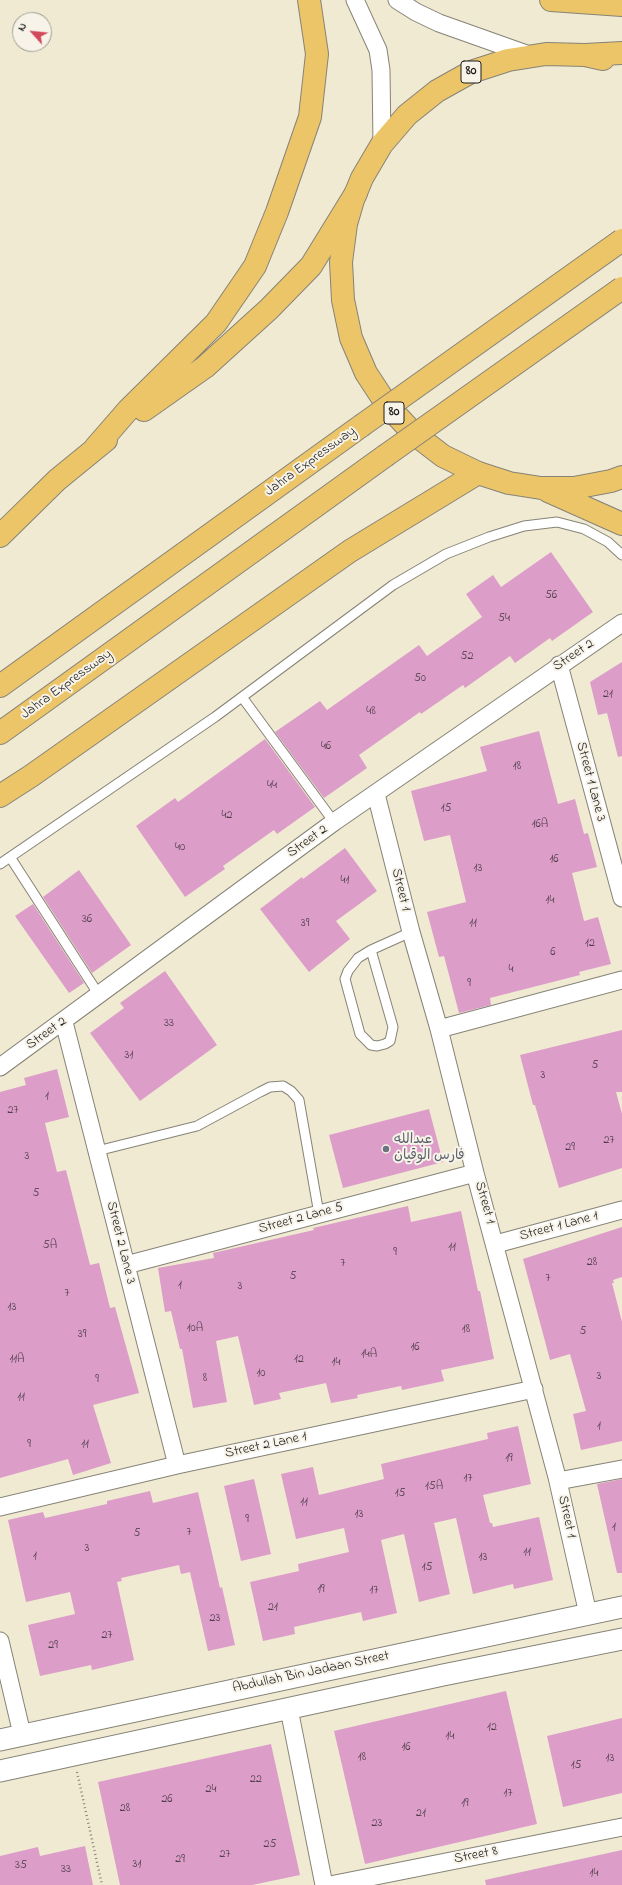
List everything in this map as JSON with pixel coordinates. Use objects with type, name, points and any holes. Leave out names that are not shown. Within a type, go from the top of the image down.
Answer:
[{"type":"highway","points":[[95,448],[128,410],[216,323],[255,266],[278,212],[310,117],[317,54],[309,0]]},
{"type":"highway","points":[[551,0],[622,5]]},
{"type":"highway","points":[[585,55],[622,53]]},
{"type":"highway","name":"80","points":[[622,63],[585,55],[546,54],[532,56],[508,60],[471,72],[437,91],[407,115],[382,144],[362,178],[346,224],[341,262],[343,300],[351,338],[366,373],[387,405],[413,433],[443,456],[478,473],[509,483],[541,488],[574,488],[611,481],[622,477]]},
{"type":"highway","points":[[0,536],[57,480],[95,448],[205,366],[269,309],[311,266],[356,193]]},
{"type":"highway","name":"Jahra Expressway","points":[[0,686],[622,240]]},
{"type":"highway","name":"Jahra Expressway","points":[[0,733],[385,456],[622,288]]},
{"type":"highway","points":[[0,796],[350,551],[478,473]]},
{"type":"highway","name":"80","points":[[541,488],[622,524]]},
{"type":"street","points":[[354,0],[368,26],[378,50],[381,70],[382,144]]},
{"type":"street","points":[[397,0],[416,12],[439,22],[532,56]]},
{"type":"street","name":"Street 2","points":[[0,1067],[64,1022],[334,822],[559,665],[622,623]]},
{"type":"street","name":"Street 1 Lane 3","points":[[559,665],[622,898]]},
{"type":"street","name":"Street 1","points":[[376,794],[411,932],[439,1029],[475,1173],[496,1244],[558,1481],[588,1614]]},
{"type":"street","points":[[439,1029],[622,980]]},
{"type":"street","name":"Street 2 Lane 3","points":[[64,1022],[177,1465]]},
{"type":"street","name":"Street 2 Lane 5","points":[[126,1265],[475,1173]]},
{"type":"street","name":"Street 1 Lane 1","points":[[496,1244],[622,1210]]},
{"type":"street","name":"Street 2 Lane 1","points":[[0,1507],[177,1465],[534,1389]]},
{"type":"street","points":[[558,1481],[622,1469]]},
{"type":"street","name":"Abdullah Bin Jadaan Street","points":[[0,1740],[22,1734],[622,1607]]},
{"type":"street","points":[[0,1771],[443,1675],[622,1639]]},
{"type":"street","points":[[0,1641],[22,1734]]},
{"type":"street","points":[[438,1646],[432,1655],[430,1665],[434,1670],[443,1675]]},
{"type":"street","points":[[406,1653],[416,1658],[419,1668],[407,1683]]},
{"type":"street","points":[[289,1709],[324,1885]]},
{"type":"street","name":"Street 8","points":[[330,1885],[622,1827]]},
{"type":"lane","points":[[0,864],[242,697],[393,585],[446,554],[489,537],[524,526],[557,522],[584,529],[608,542],[622,555]]},
{"type":"lane","points":[[242,697],[334,822]]},
{"type":"lane","points":[[10,857],[99,995]]},
{"type":"lane","points":[[371,950],[393,1027],[390,1041],[386,1044],[377,1046],[371,1045],[360,1034],[345,979],[352,963],[371,950],[411,932]]},
{"type":"lane","points":[[97,1151],[197,1126],[260,1092],[270,1088],[283,1086],[291,1091],[298,1100],[320,1214]]},
{"type":"path","points":[[73,1755],[102,1885]]},
{"type":"building","points":[[551,552],[593,612],[552,641],[550,638],[515,663],[510,656],[465,688],[463,685],[421,714],[420,712],[359,755],[367,768],[324,798],[275,732],[320,701],[327,710],[419,645],[427,656],[482,617],[466,594],[493,575],[501,587]]},
{"type":"building","points":[[622,662],[622,756],[618,757],[607,713],[598,715],[590,682]]},
{"type":"building","points":[[539,731],[558,804],[575,799],[584,834],[588,833],[597,867],[572,873],[584,921],[598,917],[611,964],[579,972],[580,975],[490,998],[491,1005],[459,1013],[444,956],[439,957],[427,912],[466,902],[450,835],[424,841],[411,791],[487,771],[480,747]]},
{"type":"building","points":[[265,739],[315,807],[277,834],[274,830],[223,866],[225,869],[185,897],[136,826],[175,798],[178,802]]},
{"type":"building","points":[[345,848],[377,891],[336,921],[350,939],[309,972],[260,909],[302,877],[303,879]]},
{"type":"building","points":[[79,870],[131,945],[92,973],[43,897]]},
{"type":"building","points":[[33,904],[84,983],[69,993],[15,916]]},
{"type":"building","points":[[165,971],[217,1045],[140,1101],[90,1033],[124,1008],[120,1003]]},
{"type":"building","points":[[622,1030],[622,1092],[616,1092],[622,1114],[622,1168],[559,1188],[535,1105],[533,1105],[520,1055]]},
{"type":"building","points":[[57,1069],[69,1117],[45,1123],[57,1172],[66,1170],[90,1265],[99,1263],[110,1308],[115,1307],[139,1393],[93,1405],[111,1463],[73,1475],[68,1459],[0,1478],[0,1092],[26,1085],[24,1078]]},
{"type":"building","name":"عبدالله فارس الوقيان","points":[[429,1109],[443,1162],[343,1188],[329,1135]]},
{"type":"building","points":[[408,1206],[411,1222],[461,1211],[494,1359],[441,1370],[444,1381],[402,1390],[401,1386],[357,1395],[358,1398],[331,1403],[326,1383],[279,1393],[281,1399],[254,1405],[238,1336],[216,1341],[227,1402],[193,1408],[182,1349],[180,1349],[171,1311],[165,1312],[158,1268],[214,1258],[213,1253],[314,1230],[313,1228]]},
{"type":"building","points":[[622,1227],[622,1277],[613,1280],[614,1283],[612,1283],[622,1322],[622,1441],[581,1450],[573,1414],[586,1411],[570,1354],[550,1360],[523,1259]]},
{"type":"building","points":[[518,1426],[531,1484],[483,1495],[490,1523],[492,1523],[493,1527],[539,1517],[553,1580],[514,1589],[513,1584],[473,1594],[456,1518],[434,1523],[450,1594],[419,1602],[404,1534],[381,1540],[397,1613],[363,1621],[361,1612],[294,1627],[295,1634],[263,1641],[250,1582],[299,1571],[298,1564],[349,1552],[344,1528],[296,1539],[281,1474],[313,1467],[319,1495],[384,1479],[381,1464],[488,1439],[487,1433]]},
{"type":"building","points":[[254,1479],[271,1554],[241,1561],[224,1486]]},
{"type":"building","points":[[622,1479],[622,1573],[617,1573],[597,1484]]},
{"type":"building","points":[[150,1491],[153,1503],[198,1492],[235,1645],[208,1651],[190,1572],[181,1574],[179,1565],[121,1578],[122,1581],[117,1582],[134,1660],[92,1670],[91,1665],[40,1676],[28,1625],[75,1614],[70,1592],[26,1602],[8,1520],[43,1512],[45,1518],[107,1504],[107,1501]]},
{"type":"building","points":[[506,1691],[537,1824],[365,1864],[334,1731]]},
{"type":"building","points":[[622,1718],[622,1793],[563,1807],[547,1736]]},
{"type":"building","points":[[271,1744],[300,1875],[252,1885],[120,1885],[98,1782]]},
{"type":"building","points":[[85,1846],[93,1885],[0,1885],[0,1856],[38,1847],[40,1856]]},
{"type":"building","points":[[622,1850],[622,1885],[486,1885],[485,1880]]},
{"type":"place","name":"عبدالله فارس الوقيان","points":[[386,1149]]}]
